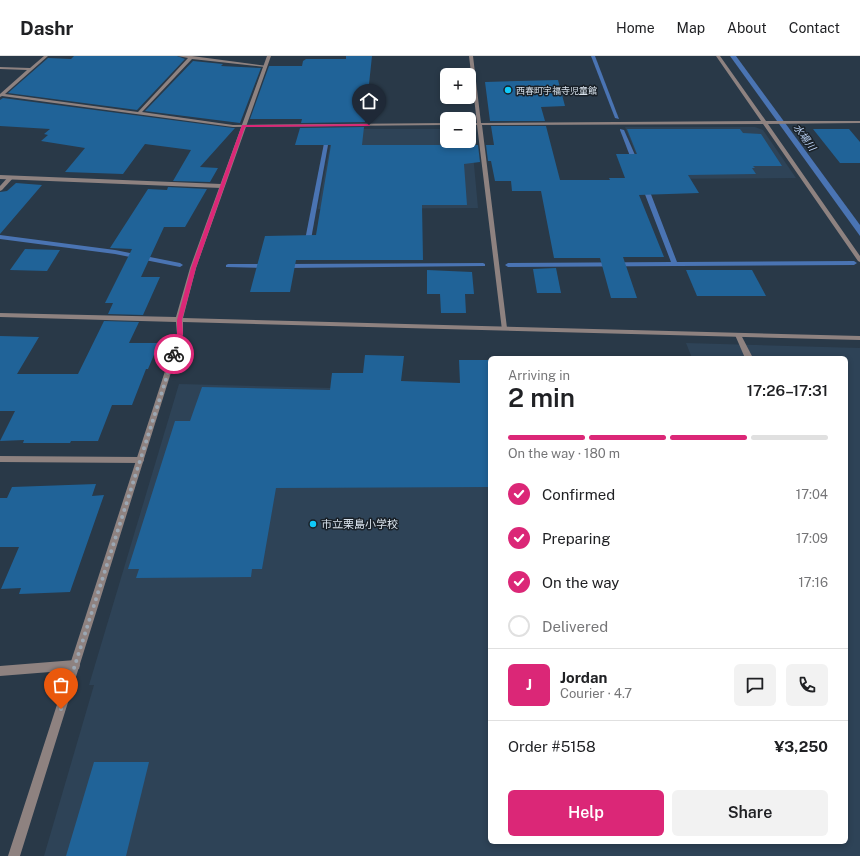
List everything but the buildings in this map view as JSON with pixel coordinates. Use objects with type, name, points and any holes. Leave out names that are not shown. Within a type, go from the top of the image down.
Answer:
[{"type":"street","points":[[1,95],[46,56]]},
{"type":"street","points":[[180,56],[265,66]]},
{"type":"street","points":[[14,856],[180,334],[179,320],[193,268],[221,186],[269,56]]},
{"type":"street","points":[[471,56],[504,328]]},
{"type":"street","points":[[718,56],[860,260]]},
{"type":"street","points":[[139,113],[191,57]]},
{"type":"street","points":[[0,68],[31,69]]},
{"type":"street","points":[[1,95],[233,126],[440,124]]},
{"type":"street","points":[[479,124],[860,122]]},
{"type":"street","points":[[0,177],[221,186]]},
{"type":"street","points":[[0,189],[11,177]]},
{"type":"street","points":[[0,315],[860,338]]},
{"type":"street","points":[[738,334],[748,356]]},
{"type":"street","points":[[0,459],[140,460]]},
{"type":"street","points":[[0,671],[75,665]]},
{"type":"shaded area","points":[[625,127],[755,127],[763,130],[796,178],[646,179]]},
{"type":"shaded area","points":[[333,129],[440,129],[440,148],[472,148],[478,208],[318,209]]},
{"type":"shaded area","name":"市立栗島小学校","points":[[686,343],[860,348],[860,856],[44,856],[94,685],[89,685],[179,384],[488,392],[488,844],[848,844],[848,356],[691,356]]},
{"type":"water","points":[[730,56],[736,56],[860,225],[860,236]]},
{"type":"waterway","points":[[593,56],[617,118]]},
{"type":"waterway","points":[[622,130],[636,164]]},
{"type":"waterway","points":[[307,245],[328,134]]},
{"type":"waterway","points":[[644,184],[675,264]]},
{"type":"waterway","points":[[0,237],[115,252],[180,265]]},
{"type":"waterway","points":[[508,265],[854,263]]},
{"type":"waterway","points":[[285,266],[483,265]]},
{"type":"waterway","points":[[228,266],[267,266]]},
{"type":"way so far","points":[[61,709],[174,354]]},
{"type":"place","name":"西春町宇福寺児童館","points":[[508,90]]},
{"type":"place","name":"市立栗島小学校","points":[[313,524]]},
{"type":"route","points":[[174,354],[180,334],[179,320],[193,268],[243,126],[369,125]]},
{"type":"water label","name":"水場川","points":[[805,137]]}]
